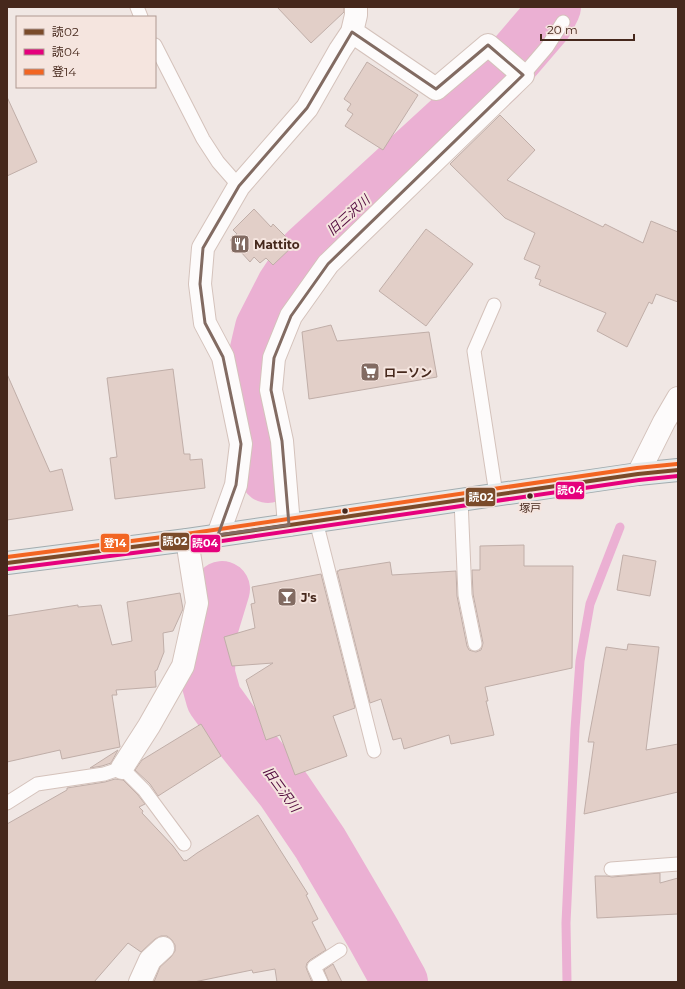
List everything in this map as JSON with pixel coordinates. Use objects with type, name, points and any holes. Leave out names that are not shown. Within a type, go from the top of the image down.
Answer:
[{"type":"main road","points":[[7,563],[187,540],[496,494],[638,474],[678,470]]},
{"type":"street","points":[[218,535],[236,486],[241,444],[223,357],[205,323],[200,284],[203,248],[238,186],[307,108],[352,32],[356,7]]},
{"type":"street","points":[[289,525],[282,441],[271,390],[274,358],[291,316],[328,264],[523,75],[488,45],[436,89],[352,32]]},
{"type":"street","points":[[638,474],[664,422],[678,398]]},
{"type":"street","points":[[122,768],[149,726],[183,666],[197,603],[187,540]]},
{"type":"street","points":[[140,982],[150,960],[163,948]]},
{"type":"lane","points":[[523,75],[547,47],[563,22]]},
{"type":"lane","points":[[156,47],[203,139],[218,162],[238,186]]},
{"type":"lane","points":[[494,305],[474,351],[496,494]]},
{"type":"lane","points":[[461,500],[465,595],[475,644]]},
{"type":"lane","points":[[316,521],[374,751]]},
{"type":"lane","points":[[7,803],[36,784],[104,774],[122,768],[144,790],[184,844]]},
{"type":"lane","points":[[611,869],[678,864]]},
{"type":"lane","points":[[321,982],[314,967],[340,950]]},
{"type":"highlighted area","points":[[352,32],[436,89],[488,45],[523,75],[328,264],[291,316],[274,358],[271,390],[282,441],[289,525],[218,535],[236,485],[241,444],[223,357],[205,323],[200,284],[203,248],[239,186],[307,108]]},
{"type":"building","points":[[277,7],[344,7],[344,12],[311,43]]},
{"type":"building","points":[[367,62],[418,95],[383,150],[345,126],[353,114],[347,110],[351,104],[344,99]]},
{"type":"building","points":[[7,97],[37,162],[7,176]]},
{"type":"building","points":[[500,115],[535,150],[507,180],[603,227],[605,224],[643,243],[651,221],[678,232],[678,302],[656,294],[652,304],[649,302],[627,347],[597,331],[606,313],[539,285],[541,280],[535,278],[540,266],[524,259],[535,233],[505,218],[450,164]]},
{"type":"building","points":[[254,209],[271,227],[273,224],[294,245],[273,265],[266,258],[260,263],[254,257],[250,262],[230,240],[237,234],[233,230]]},
{"type":"building","points":[[426,229],[473,264],[426,326],[379,291]]},
{"type":"building","points":[[331,325],[337,341],[429,332],[437,377],[309,399],[302,332]]},
{"type":"building","points":[[173,369],[184,454],[190,454],[190,460],[202,459],[205,488],[115,499],[110,458],[117,457],[107,378]]},
{"type":"building","points":[[7,374],[50,472],[62,469],[73,510],[7,520]]},
{"type":"building","points":[[524,545],[524,566],[573,566],[572,668],[485,687],[488,701],[486,701],[494,735],[451,744],[449,735],[404,749],[401,738],[393,740],[381,699],[370,703],[337,571],[390,562],[392,575],[456,571],[457,596],[467,646],[469,650],[476,652],[481,650],[483,643],[473,594],[472,570],[480,570],[480,546]]},
{"type":"building","points":[[623,555],[656,561],[650,596],[617,590]]},
{"type":"building","points":[[321,574],[355,708],[333,716],[347,756],[295,775],[280,735],[266,740],[246,680],[273,663],[232,666],[224,637],[255,628],[251,604],[255,603],[252,587]]},
{"type":"building","points":[[180,593],[183,609],[173,631],[163,633],[164,652],[157,670],[155,671],[156,687],[116,690],[117,695],[112,695],[120,747],[62,759],[60,750],[7,762],[7,616],[78,605],[78,607],[101,605],[112,645],[132,641],[127,602]]},
{"type":"building","points":[[628,644],[659,647],[646,750],[678,744],[678,792],[584,814],[594,742],[588,742],[606,647],[627,650]]},
{"type":"building","points":[[201,724],[221,756],[158,796],[150,784],[135,770],[142,760]]},
{"type":"building","points":[[118,750],[111,763],[90,768]]},
{"type":"building","points":[[115,779],[123,780],[138,795],[145,804],[139,807],[143,811],[142,813],[173,846],[184,861],[258,815],[308,894],[306,895],[318,919],[312,922],[326,950],[307,963],[306,967],[312,982],[277,982],[275,969],[253,973],[252,970],[194,982],[154,982],[160,967],[175,951],[175,945],[172,940],[167,936],[161,936],[155,939],[141,952],[128,943],[94,982],[7,982],[7,824],[67,790],[67,788]]},
{"type":"building","points":[[660,873],[660,883],[678,878],[678,914],[597,918],[595,876],[612,877]]},
{"type":"building","points":[[333,964],[342,982],[329,982],[324,970]]},
{"type":"waterway","name":"旧三沢川","points":[[268,475],[251,379],[263,328],[284,287],[307,252],[498,77],[546,21],[553,7]]},
{"type":"waterway","points":[[567,982],[566,923],[575,729],[580,661],[590,604],[620,527]]},
{"type":"waterway","name":"旧三沢川","points":[[222,589],[208,635],[207,674],[214,699],[243,739],[284,790],[320,843],[400,982]]},
{"type":"transit line","name":"登14","points":[[7,557],[186,534],[637,468],[677,464]]},
{"type":"transit line","name":"読02","points":[[7,563],[187,540],[638,474],[678,470]]},
{"type":"transit line","name":"読04","points":[[8,569],[188,546],[639,480],[678,476]]},
{"type":"place","name":"Mattito","points":[[240,244]]},
{"type":"place","name":"ローソン","points":[[370,372]]},
{"type":"place","name":"塚戸","points":[[530,496]]},
{"type":"place","name":"J's","points":[[287,597]]}]
